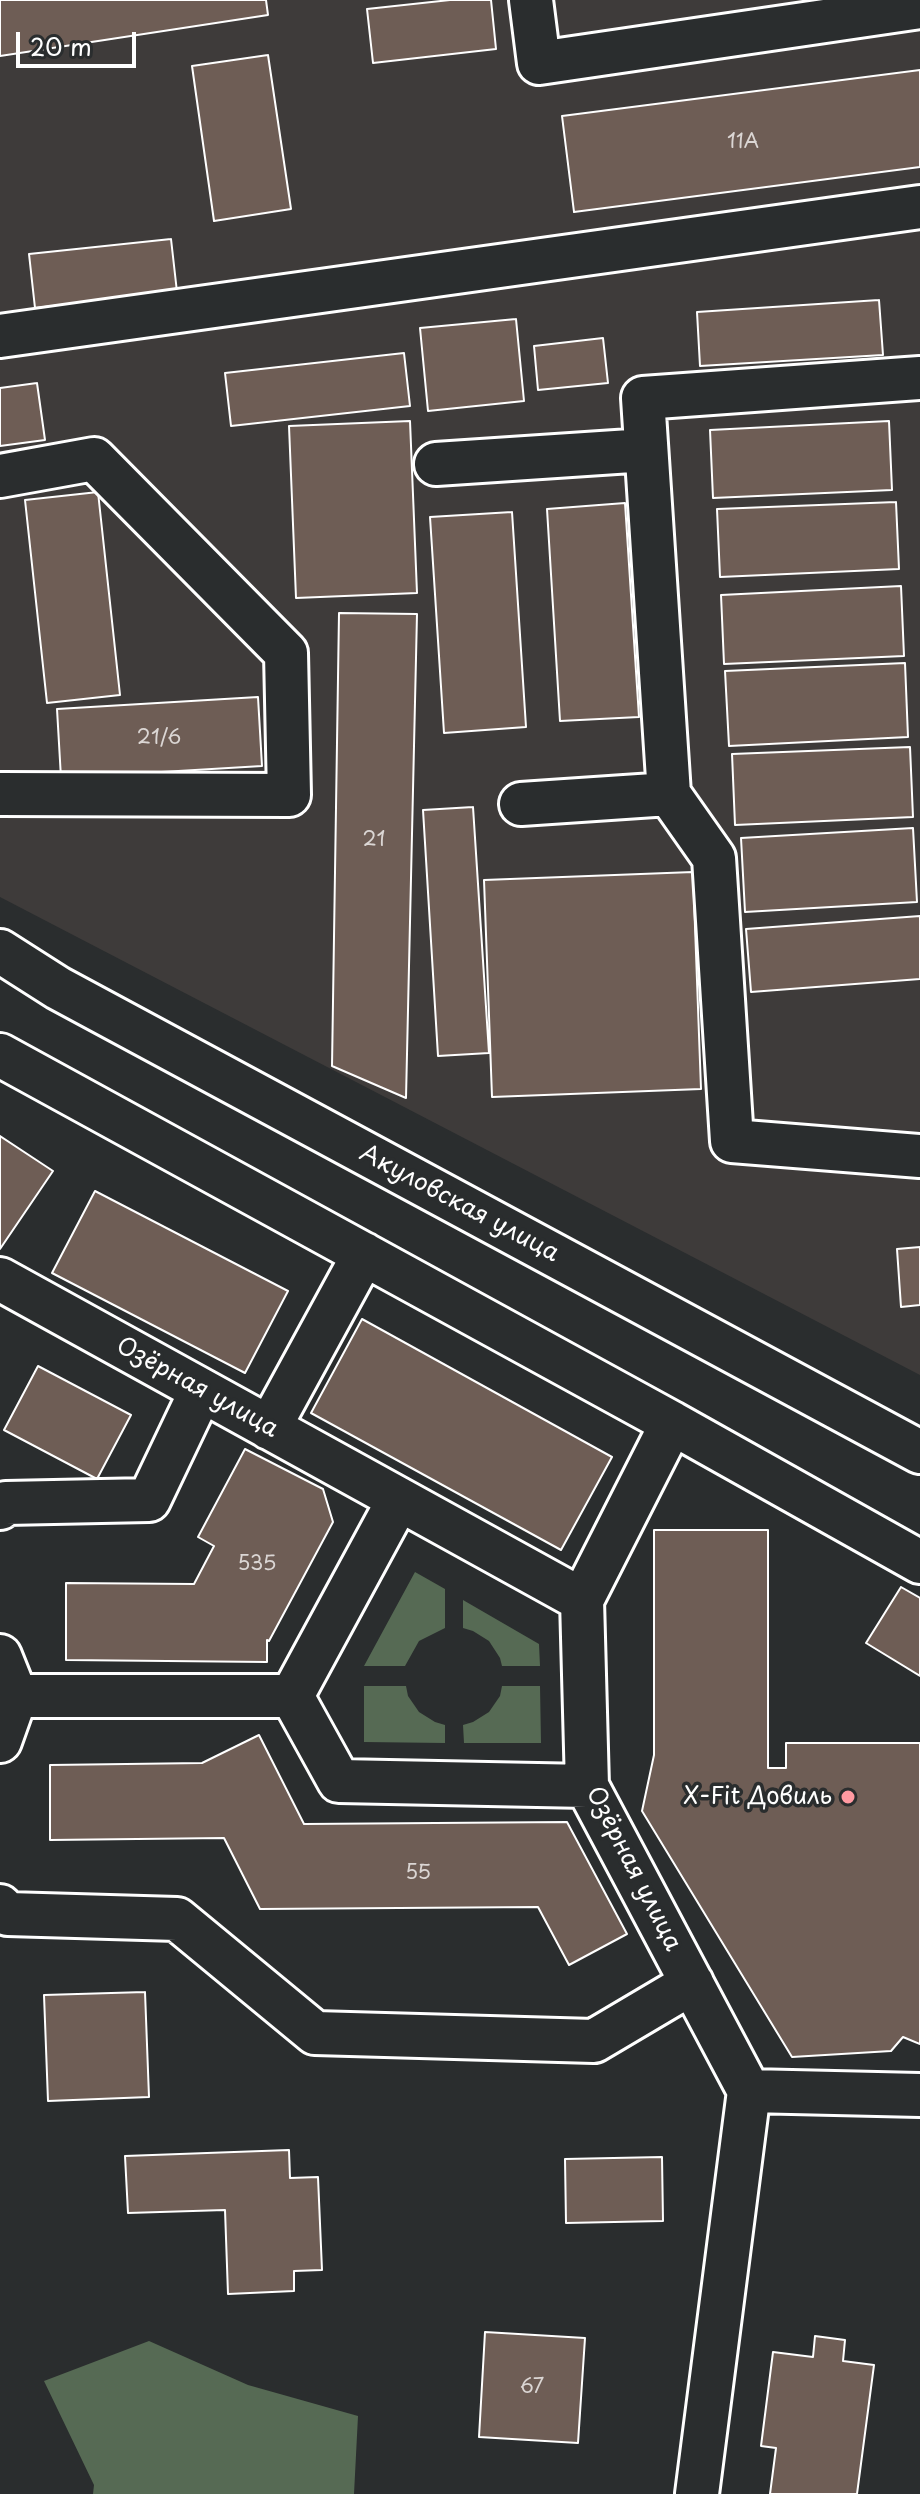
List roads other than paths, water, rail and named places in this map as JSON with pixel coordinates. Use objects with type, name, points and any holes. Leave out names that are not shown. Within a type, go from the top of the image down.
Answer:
[{"type":"street","points":[[531,0],[539,63],[920,7]]},
{"type":"street","points":[[0,336],[920,207]]},
{"type":"street","points":[[920,378],[643,398],[669,794],[714,858],[732,1141],[920,1156]]},
{"type":"street","points":[[436,464],[646,450]]},
{"type":"street","points":[[0,476],[94,459],[286,653],[289,795],[0,794]]},
{"type":"street","points":[[521,804],[669,794]]},
{"type":"street","name":"Акуловская улица","points":[[0,951],[58,988],[920,1452]]},
{"type":"street","points":[[0,1055],[920,1562]]},
{"type":"street","points":[[269,1428],[364,1254]]},
{"type":"street","name":"Озёрная улица","points":[[0,1279],[582,1600],[587,1786],[749,2091]]},
{"type":"street","points":[[0,1508],[6,1503],[149,1500],[201,1391]]},
{"type":"street","points":[[582,1600],[672,1423]]},
{"type":"street","points":[[292,1696],[399,1499]]},
{"type":"street","points":[[0,1656],[16,1696],[0,1741]]},
{"type":"street","points":[[16,1696],[292,1696]]},
{"type":"street","points":[[292,1696],[339,1781],[587,1786]]},
{"type":"street","points":[[0,1906],[8,1914],[177,1919],[315,2033],[594,2041],[692,1983]]},
{"type":"street","points":[[697,2494],[749,2091],[920,2095]]},
{"type":"place","name":"X-Fit Довиль","points":[[848,1797]]}]
